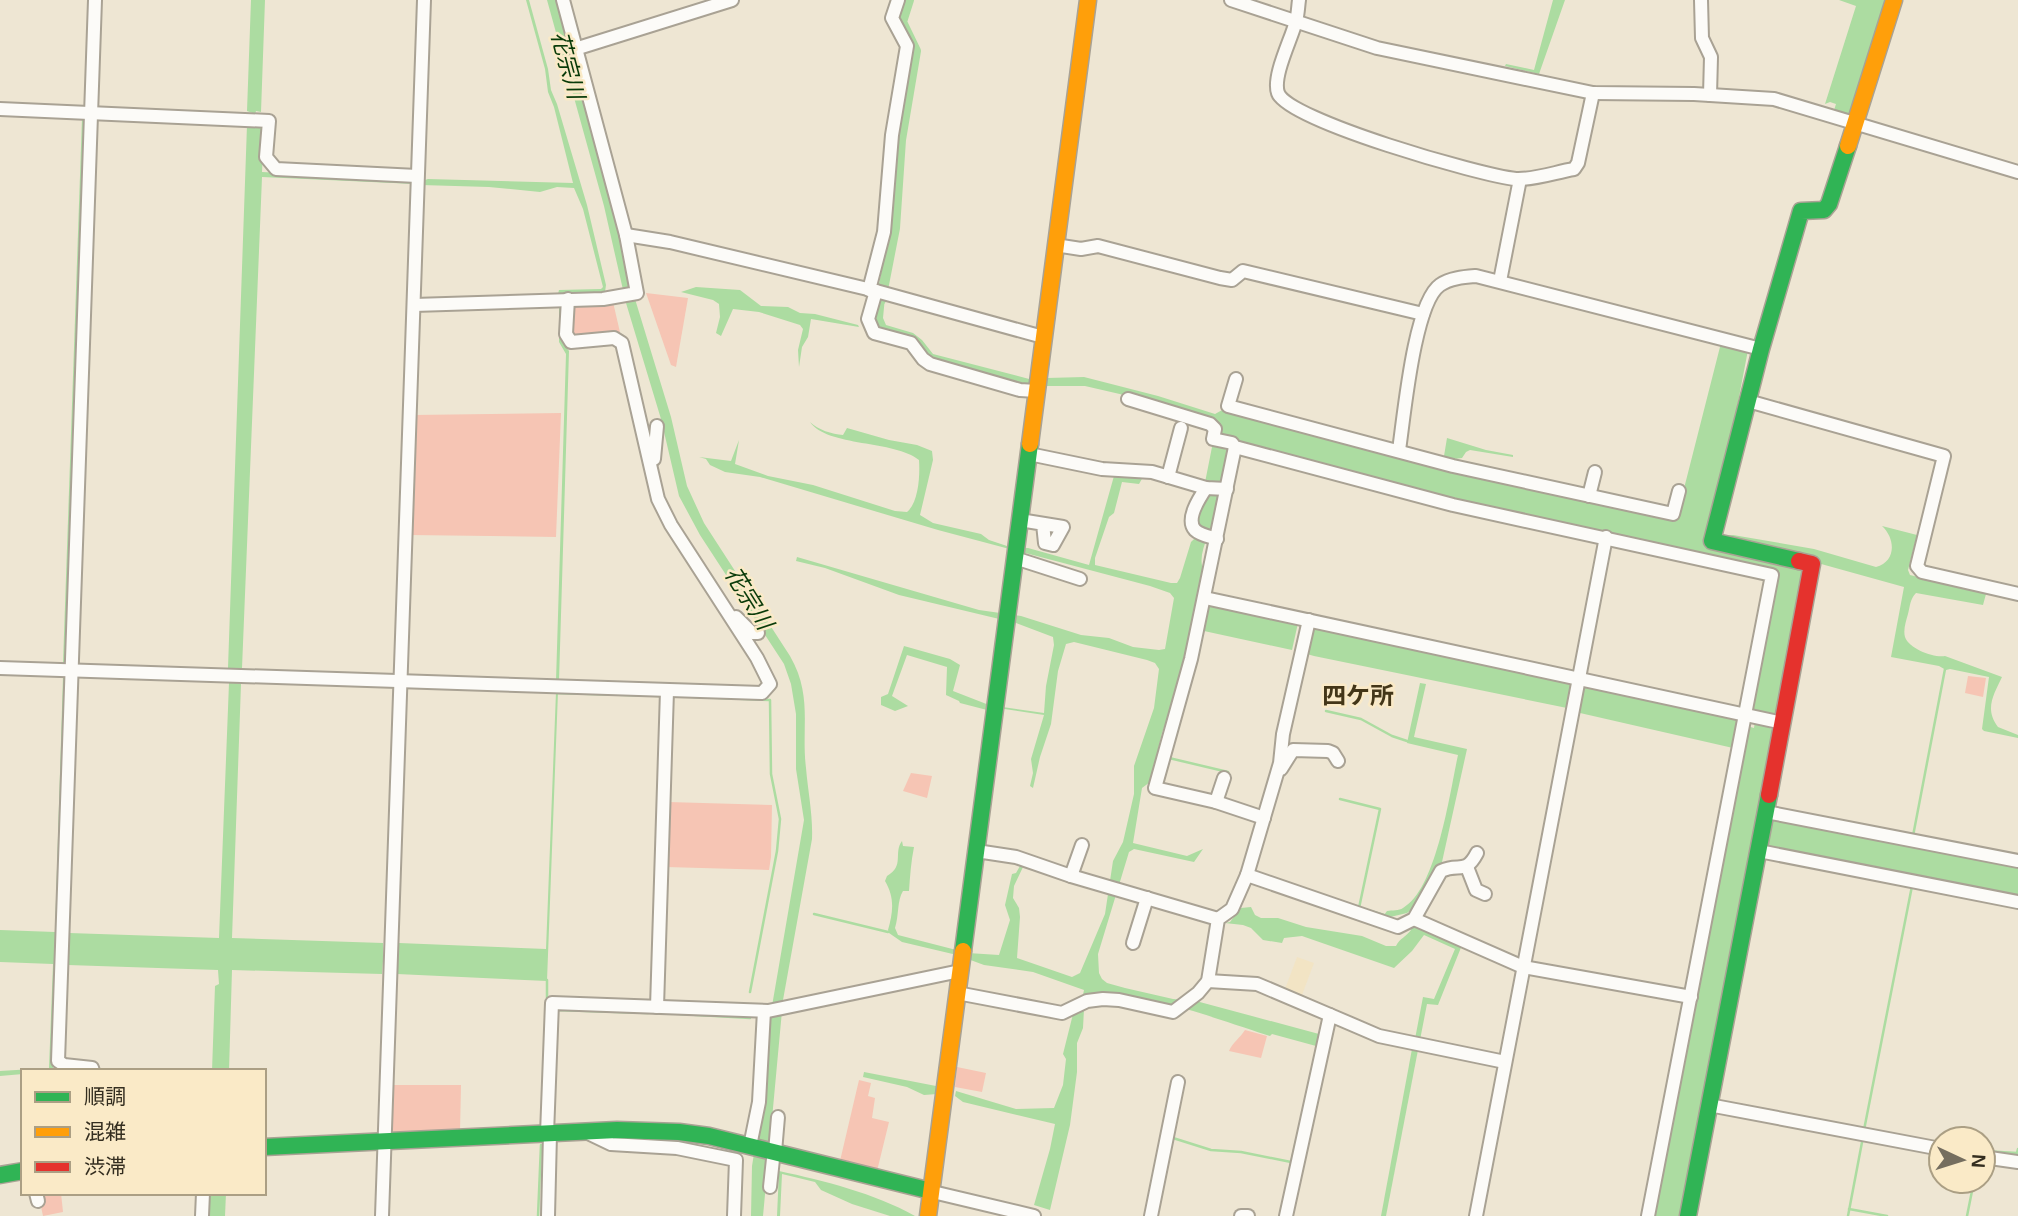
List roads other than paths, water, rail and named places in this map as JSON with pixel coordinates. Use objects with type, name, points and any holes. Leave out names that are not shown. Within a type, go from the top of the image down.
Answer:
[{"type":"street","points":[[92,1069],[64,1065],[58,1061],[87,112],[95,0]]},
{"type":"street","points":[[382,1216],[424,0]]},
{"type":"street","points":[[414,305],[622,297],[637,293],[626,235],[563,0]]},
{"type":"street","points":[[575,49],[732,0]]},
{"type":"street","points":[[898,0],[892,18],[907,46],[892,135],[884,232],[868,319],[874,333],[911,343],[930,364],[1020,390],[1036,391]]},
{"type":"street","points":[[928,1216],[934,1192],[957,993],[1088,0]]},
{"type":"street","points":[[1231,0],[1377,48],[1593,93],[1710,94],[1774,99],[2018,173]]},
{"type":"street","points":[[1299,0],[1296,21],[1283,56],[1276,89],[1285,103],[1336,126],[1410,152],[1502,177],[1520,179],[1574,169],[1578,163],[1593,93]]},
{"type":"street","points":[[1701,0],[1702,38],[1711,57],[1710,94]]},
{"type":"street","points":[[1688,1216],[1759,851],[1779,723],[1812,564],[1712,541],[1759,349],[1801,211],[1827,208],[1894,0]]},
{"type":"street","points":[[0,109],[269,121],[266,157],[276,169],[417,176]]},
{"type":"street","points":[[1500,281],[1520,179]]},
{"type":"street","points":[[626,235],[670,242],[872,290],[1043,337]]},
{"type":"street","points":[[1055,246],[1081,249],[1098,246],[1232,280],[1243,271],[1423,314]]},
{"type":"street","points":[[1399,450],[1413,352],[1423,314],[1430,295],[1440,284],[1457,278],[1476,276],[1500,281],[1759,349]]},
{"type":"street","points":[[0,668],[762,693],[770,684],[757,658],[699,570],[658,499],[622,343],[614,338],[571,342],[566,334],[568,299]]},
{"type":"street","points":[[1236,379],[1228,406],[1453,466],[1673,514],[1679,491]]},
{"type":"street","points":[[1128,399],[1210,424],[1215,429],[1213,439],[1231,443],[1235,447],[1453,505],[1772,575],[1748,716],[1648,1216]]},
{"type":"street","points":[[1748,401],[1944,456],[1917,566],[1922,572],[2018,594]]},
{"type":"street","points":[[654,459],[657,426]]},
{"type":"street","points":[[1168,477],[1181,428]]},
{"type":"street","points":[[1235,447],[1191,659],[1155,788],[1216,802],[1264,818]]},
{"type":"street","points":[[1034,455],[1102,469],[1152,472],[1206,488],[1227,489]]},
{"type":"street","points":[[1589,496],[1595,472]]},
{"type":"street","points":[[1206,488],[1193,509],[1193,526],[1196,531],[1217,539]]},
{"type":"street","points":[[1020,521],[1043,524]]},
{"type":"street","points":[[691,534],[699,570]]},
{"type":"street","points":[[1476,1216],[1606,537]]},
{"type":"street","points":[[1021,561],[1080,579]]},
{"type":"street","points":[[1205,597],[1779,723]]},
{"type":"street","points":[[730,616],[735,616],[752,633],[758,633]]},
{"type":"street","points":[[957,993],[1062,1013],[1087,1001],[1103,999],[1173,1012],[1198,993],[1208,981],[1218,919],[1232,909],[1247,875],[1277,775],[1283,734],[1308,620]]},
{"type":"street","points":[[657,1007],[667,691]]},
{"type":"street","points":[[1277,775],[1293,750],[1328,751],[1333,753],[1338,761]]},
{"type":"street","points":[[1216,802],[1224,778]]},
{"type":"street","points":[[1766,812],[2018,861]]},
{"type":"street","points":[[1071,876],[1082,845]]},
{"type":"street","points":[[1759,851],[2018,902]]},
{"type":"street","points":[[975,856],[983,852],[1016,857],[1218,919]]},
{"type":"street","points":[[1247,875],[1398,927],[1414,919],[1441,871],[1466,867],[1477,853]]},
{"type":"street","points":[[1466,867],[1476,890],[1485,894]]},
{"type":"street","points":[[1133,943],[1147,898]]},
{"type":"street","points":[[1414,919],[1523,967],[1691,997]]},
{"type":"street","points":[[548,1216],[552,1003],[766,1011],[960,971]]},
{"type":"street","points":[[1208,981],[1257,984],[1379,1036],[1505,1062]]},
{"type":"street","points":[[751,1146],[759,1102],[766,1011]]},
{"type":"street","points":[[1286,1216],[1330,1015]]},
{"type":"street","points":[[1151,1216],[1178,1082]]},
{"type":"street","points":[[1709,1105],[1927,1146]]},
{"type":"street","points":[[770,1187],[778,1117]]},
{"type":"street","points":[[266,1147],[628,1130],[679,1132],[751,1146],[774,1154],[1034,1216]]},
{"type":"street","points":[[584,1132],[611,1144],[677,1148],[736,1160],[734,1216]]},
{"type":"street","points":[[1997,1159],[2018,1162]]},
{"type":"street","points":[[0,1175],[21,1171]]},
{"type":"street","points":[[202,1216],[203,1195]]},
{"type":"street","points":[[1241,1216],[1248,1216]]},
{"type":"water","points":[[251,0],[265,0],[261,112],[256,111],[255,114],[247,111]]},
{"type":"water","points":[[526,0],[529,0],[551,90],[587,205],[606,285],[605,292],[558,294],[559,290],[603,287],[583,209],[574,188],[557,187],[540,192],[421,185],[422,181],[428,179],[573,183]]},
{"type":"water","name":"花宗川","points":[[547,0],[558,0],[603,159],[635,299],[671,417],[687,486],[704,523],[790,656],[802,685],[812,839],[783,1000],[763,1216],[751,1216],[752,1166],[766,1080],[772,1006],[804,820],[796,769],[796,714],[791,684],[784,664],[700,535],[679,496],[661,419],[626,303],[604,206]]},
{"type":"water","points":[[1553,0],[1565,0],[1539,74],[1505,66],[1506,64],[1534,70]]},
{"type":"water","points":[[1839,0],[1890,0],[1860,109],[1851,107],[1845,128],[1830,123],[1836,104],[1825,104],[1856,6]]},
{"type":"water","points":[[82,118],[85,118],[63,663]]},
{"type":"water","points":[[247,125],[264,127],[262,172],[415,180],[415,184],[262,177],[242,668],[238,669],[236,683],[241,684],[232,938],[383,943],[383,957],[398,957],[399,943],[546,949],[558,692],[547,981],[397,974],[397,961],[383,961],[382,974],[232,970],[229,1069],[212,1069],[218,970],[68,965],[68,951],[55,949],[53,1068],[58,1069],[33,1069],[49,1068],[53,964],[0,962],[0,930],[55,932],[63,676],[66,676],[55,946],[69,946],[69,933],[219,938],[229,683],[233,682],[233,669],[228,668]]},
{"type":"water","points":[[696,287],[740,290],[761,306],[788,307],[800,313],[815,314],[859,327],[811,319],[799,367],[798,350],[803,329],[800,325],[759,312],[733,309],[721,336],[716,333],[720,317],[719,304],[681,292]]},
{"type":"water","points":[[879,296],[885,297],[883,318],[886,325],[913,333],[933,354],[1033,380],[1032,387],[930,361],[876,330],[873,311]]},
{"type":"water","points":[[559,303],[562,303],[562,342],[569,351],[559,681],[556,681],[566,354],[559,342]]},
{"type":"water","points":[[1721,343],[1748,350],[1730,444],[1705,542],[1805,564],[1780,716],[1773,716],[1770,728],[1776,732],[1681,1216],[1652,1216],[1747,726],[1754,728],[1756,713],[1751,712],[1776,571],[1654,542],[1651,544],[1476,505],[1221,439],[1218,428],[1137,398],[1085,386],[1046,386],[1047,378],[1084,377],[1215,414],[1224,409],[1517,485],[1676,520]]},
{"type":"water","points":[[814,425],[843,435],[847,428],[932,451],[933,460],[920,515],[933,523],[981,534],[989,540],[1010,547],[1028,548],[1089,565],[1114,476],[1143,477],[1139,484],[1122,482],[1114,513],[1109,517],[1095,558],[1095,565],[1171,583],[1177,583],[1180,578],[1191,542],[1197,536],[1196,528],[1212,447],[1223,444],[1222,448],[1229,451],[1222,481],[1217,486],[1218,507],[1203,552],[1204,571],[1178,688],[1162,733],[1150,782],[1142,788],[1133,843],[1187,856],[1203,849],[1194,862],[1134,849],[1129,852],[1098,954],[1099,973],[1107,983],[1125,988],[1173,999],[1196,1001],[1319,1034],[1316,1046],[1272,1034],[1270,1036],[1152,1000],[1106,993],[1089,995],[1084,1009],[1083,1028],[1077,1043],[1077,1072],[1070,1125],[1050,1210],[1034,1205],[1055,1124],[963,1102],[955,1096],[956,1091],[1016,1109],[1054,1108],[1063,1085],[1066,1059],[1063,1054],[1073,1014],[1079,1014],[1084,990],[1033,972],[984,965],[957,955],[902,942],[888,930],[892,905],[885,881],[896,868],[902,841],[903,846],[914,847],[909,891],[903,891],[899,903],[895,928],[898,935],[968,953],[999,955],[1010,920],[1005,905],[1012,874],[1016,873],[1020,866],[1023,867],[1014,886],[1013,898],[1019,908],[1020,917],[1017,958],[1072,977],[1080,973],[1105,914],[1113,861],[1123,842],[1134,794],[1134,766],[1154,708],[1159,669],[1155,663],[1147,660],[1074,642],[1066,644],[1058,671],[1051,724],[1033,788],[1030,786],[1033,773],[1031,759],[1044,715],[991,707],[987,710],[960,703],[946,695],[947,667],[907,655],[892,696],[908,706],[895,711],[881,705],[881,697],[888,694],[904,646],[950,659],[960,665],[953,691],[989,705],[1044,713],[1053,637],[1016,623],[899,595],[825,568],[796,561],[797,557],[979,610],[1021,616],[1081,635],[1109,638],[1133,647],[1159,650],[1165,649],[1174,598],[1170,593],[1150,586],[938,530],[760,477],[725,472],[699,457],[731,461],[739,440],[735,464],[768,476],[813,485],[895,511],[907,512],[916,495],[919,460],[894,449],[831,436]]},
{"type":"water","points":[[1447,438],[1513,457],[1470,450],[1462,458],[1451,462],[1450,458],[1444,456]]},
{"type":"water","points":[[1882,526],[1917,535],[1908,570],[1910,575],[1986,594],[1983,605],[1916,593],[1910,605],[1905,637],[1922,652],[1945,656],[2002,677],[1992,702],[1992,714],[1998,727],[2018,735],[2018,738],[1982,729],[1989,677],[1891,657],[1904,587],[1721,536],[1733,535],[1814,549],[1876,567],[1887,560],[1892,550],[1890,537]]},
{"type":"water","points":[[1210,604],[1298,623],[1292,650],[1204,631]]},
{"type":"water","points":[[1314,627],[1569,683],[1572,688],[1567,708],[1307,654]]},
{"type":"water","points":[[1420,683],[1426,684],[1414,737],[1467,749],[1442,862],[1416,906],[1407,913],[1386,918],[1384,915],[1387,911],[1401,909],[1415,897],[1425,881],[1440,838],[1458,755],[1407,743]]},
{"type":"water","points":[[1584,686],[1738,720],[1733,748],[1580,713],[1578,710]]},
{"type":"water","points":[[1771,817],[2018,867],[2018,896],[1765,848]]},
{"type":"water","points":[[1251,907],[1255,915],[1261,918],[1278,918],[1306,927],[1362,936],[1386,946],[1396,946],[1414,924],[1462,945],[1438,1005],[1427,1004],[1420,1040],[1415,1039],[1423,997],[1434,999],[1455,949],[1424,935],[1394,968],[1302,936],[1284,938],[1282,943],[1263,940],[1251,928],[1225,923],[1230,922],[1241,908]]},
{"type":"water","points":[[1412,1049],[1418,1050],[1386,1216],[1381,1216]]},
{"type":"water","points":[[21,1070],[21,1074],[0,1076],[0,1071]]},
{"type":"water","points":[[864,1072],[939,1088],[937,1094],[924,1095],[907,1087],[863,1077]]},
{"type":"water","points":[[779,1171],[866,1194],[915,1216],[890,1216],[852,1204],[821,1190],[815,1182],[782,1174],[780,1216],[777,1216]]},
{"type":"water","points":[[208,1195],[226,1195],[225,1216],[207,1216]]},
{"type":"waterway","points":[[881,300],[895,228],[901,140],[916,51],[902,22],[909,0]]},
{"type":"waterway","points":[[1913,836],[1945,669]]},
{"type":"waterway","points":[[557,693],[662,696]]},
{"type":"waterway","points":[[672,696],[770,700],[771,774],[780,819],[777,851],[750,992]]},
{"type":"waterway","points":[[1326,711],[1361,719],[1407,741]]},
{"type":"waterway","points":[[1169,758],[1228,772]]},
{"type":"waterway","points":[[1340,799],[1380,809],[1359,908]]},
{"type":"waterway","points":[[1864,1130],[1912,886]]},
{"type":"waterway","points":[[1367,910],[1384,915]]},
{"type":"waterway","points":[[814,914],[888,932]]},
{"type":"waterway","points":[[547,980],[547,1010]]},
{"type":"waterway","points":[[557,1010],[648,1013]]},
{"type":"waterway","points":[[680,1014],[750,1018]]},
{"type":"waterway","points":[[1848,1216],[1863,1137]]},
{"type":"waterway","points":[[1173,1138],[1211,1150],[1241,1152],[1291,1162]]},
{"type":"waterway","points":[[1289,1172],[1296,1141]]},
{"type":"waterway","points":[[538,1216],[541,1145]]},
{"type":"waterway","points":[[1997,1152],[2017,1153],[2018,1149]]},
{"type":"waterway","points":[[1967,1216],[1971,1195]]},
{"type":"waterway","points":[[1849,1209],[1887,1216]]},
{"type":"district","name":"四ケ所","points":[[1358,695]]}]
